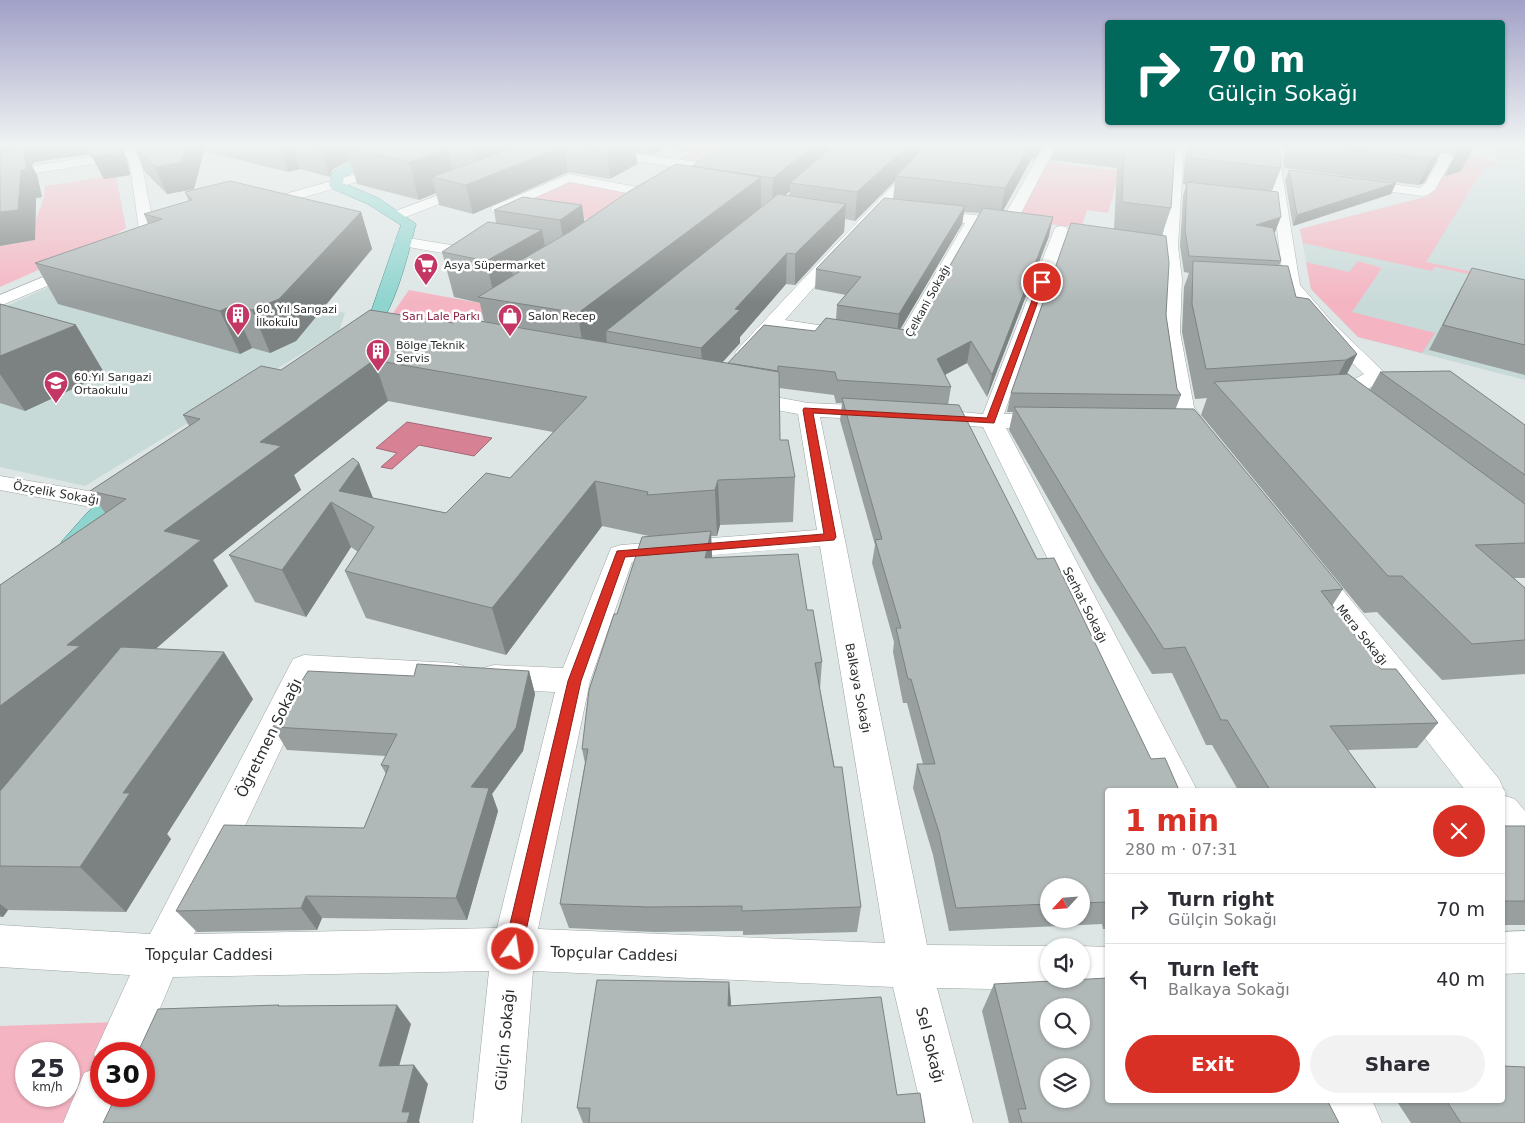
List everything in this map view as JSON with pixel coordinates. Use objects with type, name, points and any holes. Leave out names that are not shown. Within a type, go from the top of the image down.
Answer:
[{"type":"main road","points":[[334,352],[375,331],[409,224],[367,198]]},
{"type":"main road","points":[[60,561],[112,502],[146,480]]},
{"type":"street","points":[[130,245],[153,236],[145,198]]},
{"type":"street","points":[[242,211],[288,198]]},
{"type":"street","points":[[398,216],[444,198]]},
{"type":"street","points":[[523,198],[498,209],[525,213]]},
{"type":"street","points":[[650,213],[674,198]]},
{"type":"street","points":[[735,364],[887,198]]},
{"type":"street","points":[[1008,223],[1021,198]]},
{"type":"street","points":[[1178,198],[1170,246],[1174,279],[1171,332],[1190,415],[1222,460]]},
{"type":"street","points":[[1281,198],[1292,286],[1326,326],[1386,378],[1345,403],[1308,400]]},
{"type":"street","points":[[1262,199],[1281,202]]},
{"type":"street","points":[[878,208],[897,210]]},
{"type":"street","points":[[916,213],[1026,225]]},
{"type":"street","name":"Çelkani Sokağı","points":[[771,324],[904,344],[974,219]]},
{"type":"street","points":[[840,225],[859,228]]},
{"type":"street","points":[[991,421],[1061,230]]},
{"type":"street","points":[[402,242],[501,258]]},
{"type":"street","points":[[1152,244],[1170,246]]},
{"type":"street","points":[[0,301],[94,260]]},
{"type":"street","points":[[1174,279],[1194,280]]},
{"type":"street","points":[[1273,285],[1292,286]]},
{"type":"street","points":[[720,393],[808,410],[991,421],[1068,422]]},
{"type":"street","name":"Balkaya Sokağı","points":[[808,410],[910,966]]},
{"type":"street","name":"Serhat Sokağı","points":[[991,421],[1178,788]]},
{"type":"street","name":"Özçelik Sokağı","points":[[0,483],[112,502]]},
{"type":"street","name":"Gülçin Sokağı","points":[[497,1123],[513,949],[574,681],[620,554],[830,537]]},
{"type":"street","name":"Mera Sokağı","points":[[1296,552],[1484,788]]},
{"type":"street","name":"Öğretmen Sokağı","points":[[123,1042],[161,956],[304,667],[574,681]]},
{"type":"street","points":[[1505,815],[1525,839]]},
{"type":"street","name":"Topçular Caddesi","points":[[0,946],[161,956],[513,949],[910,966],[1040,968]]},
{"type":"street","points":[[1505,953],[1525,952]]},
{"type":"street","name":"Sel Sokağı","points":[[910,966],[949,1123]]},
{"type":"street","points":[[1090,968],[1105,969]]},
{"type":"street","points":[[1347,1103],[1358,1123]]},
{"type":"street","points":[[87,1123],[94,1107]]},
{"type":"shaded area","points":[[1420,198],[1525,198],[1525,380],[1358,337],[1311,289],[1300,229]]},
{"type":"shaded area","points":[[117,256],[345,313],[339,331],[85,486],[0,467],[0,309]]},
{"type":"shaded area","points":[[407,422],[492,438],[474,456],[419,445],[392,469],[381,467],[397,453],[376,448]]},
{"type":"green space","points":[[44,198],[120,198],[126,228],[110,238],[0,287],[0,246],[35,240],[36,219]]},
{"type":"green space","points":[[528,198],[663,198],[624,225],[507,207]]},
{"type":"green space","points":[[1026,198],[1112,198],[1108,213],[1087,210],[1081,228],[1015,220]]},
{"type":"green space","points":[[1420,198],[1465,198],[1426,262],[1525,283],[1525,286],[1435,267],[1432,271],[1303,243],[1300,229]]},
{"type":"green space","points":[[1358,261],[1382,268],[1352,312],[1435,333],[1422,353],[1358,337],[1311,289],[1306,262],[1349,272]]},
{"type":"green space","name":"Sarı Lale Parkı","points":[[409,290],[495,306],[446,338],[391,316]]},
{"type":"green space","points":[[120,1022],[108,1042],[90,1042],[90,1082],[80,1101],[80,1042],[15,1042],[15,1107],[77,1107],[69,1123],[0,1123],[0,1026]]},
{"type":"building","points":[[0,198],[19,198],[18,210],[0,212]]},
{"type":"building","points":[[191,198],[304,198],[361,212],[279,299],[252,310],[233,305],[220,311],[35,263],[162,219],[144,214],[192,200]]},
{"type":"building","points":[[520,198],[582,205],[560,220],[494,210]]},
{"type":"building","points":[[619,198],[732,198],[578,313],[478,297],[524,269],[511,266],[571,231]]},
{"type":"building","points":[[772,198],[808,198],[846,204],[795,254],[787,253],[735,309],[740,310],[701,348],[606,331]]},
{"type":"building","points":[[884,198],[965,206],[899,314],[837,305],[861,277],[816,269]]},
{"type":"building","points":[[1122,198],[1172,198],[1171,208],[1122,202]]},
{"type":"building","points":[[1186,198],[1279,198],[1281,217],[1256,225],[1273,228],[1281,261],[1189,256],[1185,230]]},
{"type":"building","points":[[1294,198],[1348,198],[1297,215]]},
{"type":"building","points":[[983,208],[1053,217],[992,375],[971,341],[937,359],[951,387],[837,380],[835,372],[778,366],[778,371],[728,363],[764,325],[815,331],[826,318],[906,330],[914,328]]},
{"type":"building","points":[[488,222],[542,230],[486,261],[442,252]]},
{"type":"building","points":[[1071,223],[1166,236],[1169,263],[1166,315],[1177,389],[1181,395],[1011,393]]},
{"type":"building","points":[[1193,261],[1288,266],[1296,297],[1309,299],[1357,354],[1346,360],[1206,369],[1192,304]]},
{"type":"building","points":[[1472,268],[1525,280],[1525,345],[1443,325]]},
{"type":"building","points":[[0,304],[76,325],[0,356]]},
{"type":"building","points":[[370,310],[453,323],[462,318],[779,372],[780,440],[788,440],[795,477],[718,480],[715,490],[647,495],[648,492],[595,481],[492,608],[345,571],[374,527],[331,502],[282,570],[229,555],[353,458],[359,463],[339,491],[446,513],[486,473],[510,478],[587,397],[374,360],[260,442],[281,446],[164,531],[201,540],[67,645],[80,646],[0,706],[0,585],[126,499],[90,491],[200,419],[183,415],[261,366],[281,370]]},
{"type":"building","points":[[1450,371],[1525,425],[1525,475],[1380,372]]},
{"type":"building","points":[[1348,374],[1525,504],[1525,543],[1475,545],[1525,588],[1525,640],[1472,644],[1402,576],[1388,576],[1214,382]]},
{"type":"building","points":[[842,398],[959,405],[1037,559],[1054,558],[1151,759],[1165,758],[1178,788],[1105,788],[1105,902],[1090,903],[1090,878],[1040,878],[1040,904],[956,908],[939,832],[917,764],[935,764],[911,679],[908,679],[896,628],[901,628],[875,540],[882,539]]},
{"type":"building","points":[[1014,407],[1194,409],[1343,589],[1321,591],[1381,669],[1396,669],[1438,723],[1330,726],[1376,788],[1269,788],[1227,720],[1221,720],[1185,647],[1164,649],[1104,556]]},
{"type":"building","points":[[711,531],[705,558],[798,554],[807,610],[813,610],[822,662],[815,663],[834,767],[842,767],[861,907],[742,911],[742,906],[649,907],[560,904],[588,749],[582,749],[589,690],[614,614],[617,614],[642,537]]},
{"type":"building","points":[[121,647],[224,652],[123,793],[130,793],[80,867],[0,866],[0,790]]},
{"type":"building","points":[[417,664],[529,671],[516,728],[471,787],[489,788],[456,898],[306,896],[301,908],[176,911],[224,825],[364,828],[389,766],[381,765],[397,734],[273,727],[308,671],[414,676]]},
{"type":"building","points":[[1505,826],[1525,826],[1525,901],[1505,901]]},
{"type":"building","points":[[1105,978],[1105,1103],[1329,1103],[1339,1123],[1022,1123],[1018,1109],[1026,1109],[994,984],[1040,982],[1040,988],[1090,988],[1090,979]]},
{"type":"building","points":[[597,980],[729,982],[728,1006],[881,997],[897,1095],[920,1093],[925,1123],[589,1123],[590,1108],[577,1108]]},
{"type":"building","points":[[279,1005],[397,1005],[379,1066],[414,1065],[402,1112],[410,1112],[407,1123],[103,1123],[111,1107],[155,1107],[155,1042],[143,1042],[158,1009]]},
{"type":"building","points":[[1505,1066],[1525,1067],[1525,1123],[1461,1123],[1448,1103],[1505,1103]]},
{"type":"place","name":"Asya Süpermarket","points":[[426,286]]},
{"type":"place","name":"60. Yıl Sarıgazi İlkokulu","points":[[238,336]]},
{"type":"place","name":"Salon Recep","points":[[510,337]]},
{"type":"place","name":"Bölge Teknik Servis","points":[[378,372]]},
{"type":"place","name":"60.Yıl Sarıgazi Ortaokulu","points":[[56,404]]},
{"type":"route","points":[[513,949],[574,681],[620,554],[830,537],[808,410],[991,421],[1042,282]]}]
